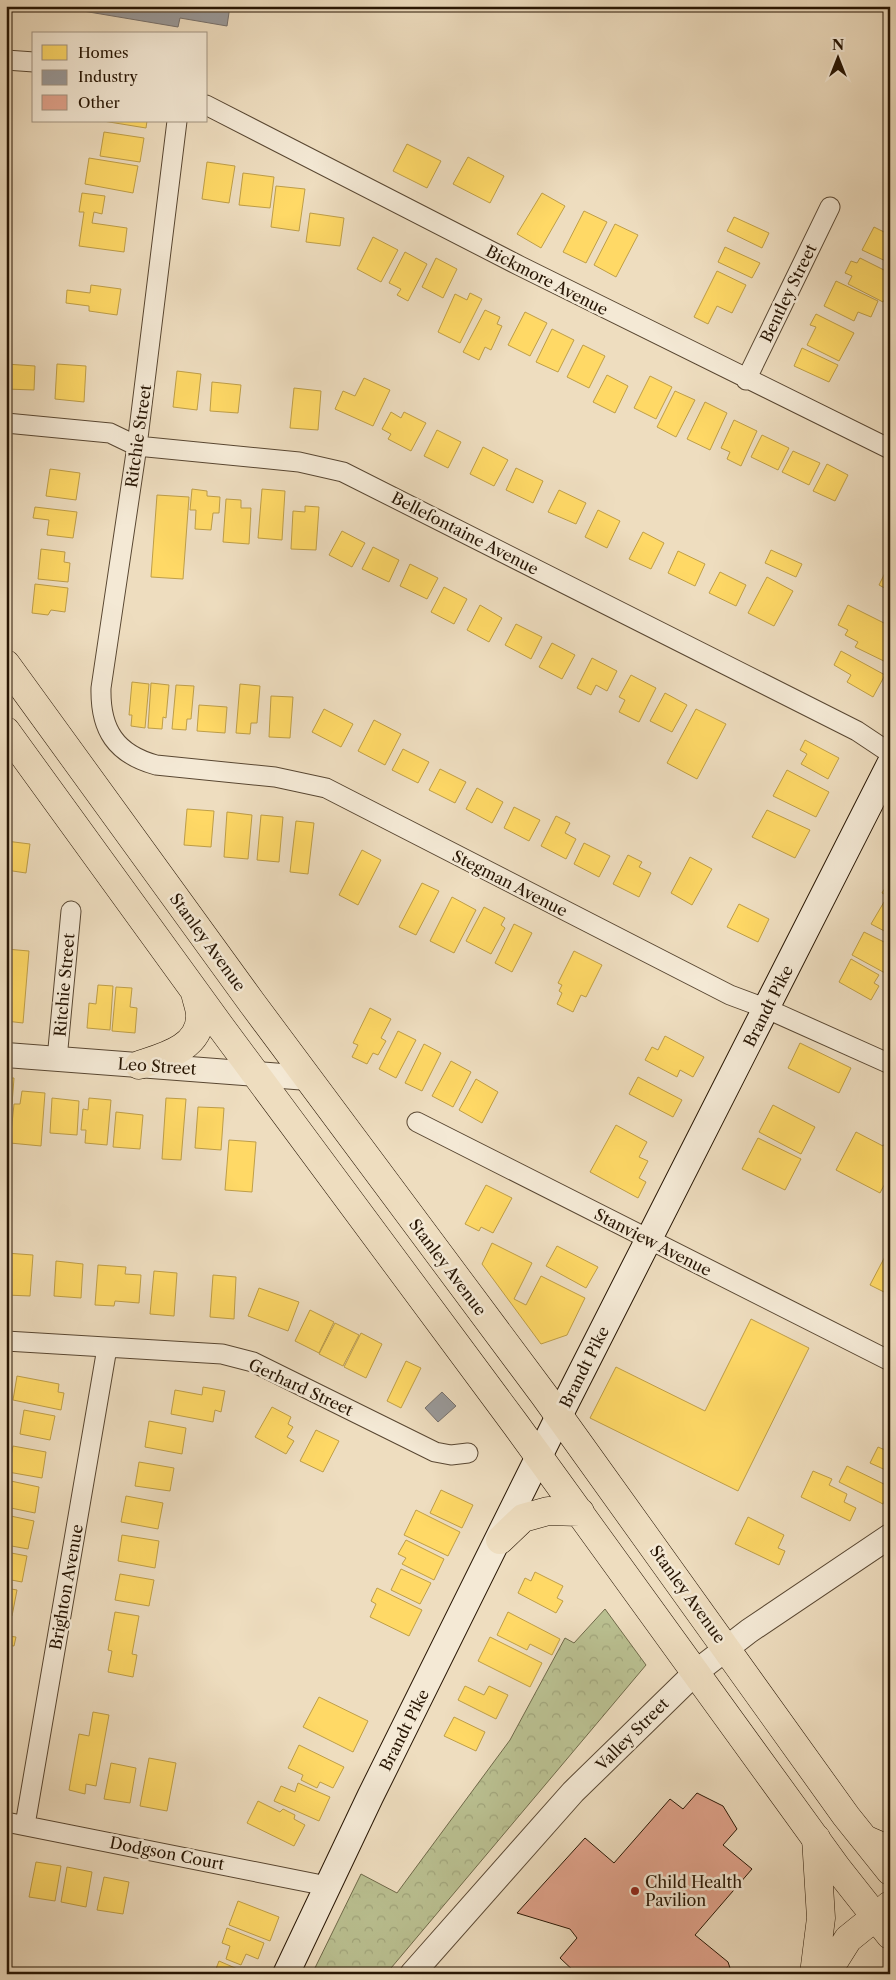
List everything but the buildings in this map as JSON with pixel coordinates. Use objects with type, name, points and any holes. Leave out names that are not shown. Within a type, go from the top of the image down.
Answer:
[{"type":"main road","name":"Stanley Avenue","points":[[6,664],[308,1078],[559,1416],[846,1816],[878,1845],[890,1871]]},
{"type":"main road","points":[[6,731],[194,991],[540,1457],[816,1838],[885,1918],[848,1939],[826,1974]]},
{"type":"main road","name":"Brandt Pike","points":[[286,1974],[327,1886],[500,1540],[559,1416],[890,764]]},
{"type":"main road","points":[[139,1065],[178,1052],[195,1034],[201,1016],[194,991]]},
{"type":"main road","points":[[500,1540],[523,1518],[548,1511],[580,1512]]},
{"type":"main road","points":[[814,1974],[822,1918],[816,1838]]},
{"type":"street","points":[[6,60],[32,62]]},
{"type":"street","name":"Bickmore Avenue","points":[[208,106],[746,380],[890,449]]},
{"type":"street","name":"Ritchie Street","points":[[119,746],[108,731],[102,716],[101,688],[137,446],[177,122]]},
{"type":"street","name":"Bentley Street","points":[[746,380],[830,207]]},
{"type":"street","name":"Bellefontaine Avenue","points":[[6,423],[110,434],[137,446],[299,462],[343,472],[857,731],[890,753]]},
{"type":"street","name":"Stegman Avenue","points":[[119,746],[140,761],[156,765],[275,777],[326,788],[730,995],[765,1008],[890,1064]]},
{"type":"street","name":"Ritchie Street","points":[[56,1059],[71,911]]},
{"type":"street","name":"Leo Street","points":[[6,1055],[308,1078]]},
{"type":"street","name":"Stanview Avenue","points":[[417,1122],[890,1361]]},
{"type":"street","name":"Gerhard Street","points":[[6,1341],[222,1354],[253,1362],[435,1452],[451,1455],[468,1453]]},
{"type":"street","name":"Brighton Avenue","points":[[25,1825],[107,1348]]},
{"type":"street","name":"Valley Street","points":[[412,1974],[573,1792],[696,1672],[726,1647],[890,1536]]},
{"type":"street","name":"Dodgson Court","points":[[6,1822],[327,1886]]},
{"type":"green space","points":[[605,1609],[646,1665],[386,1974],[312,1974],[361,1874],[397,1893],[510,1740],[565,1638],[574,1643]]},
{"type":"place","name":"Child Health Pavilion","points":[[635,1891]]}]
